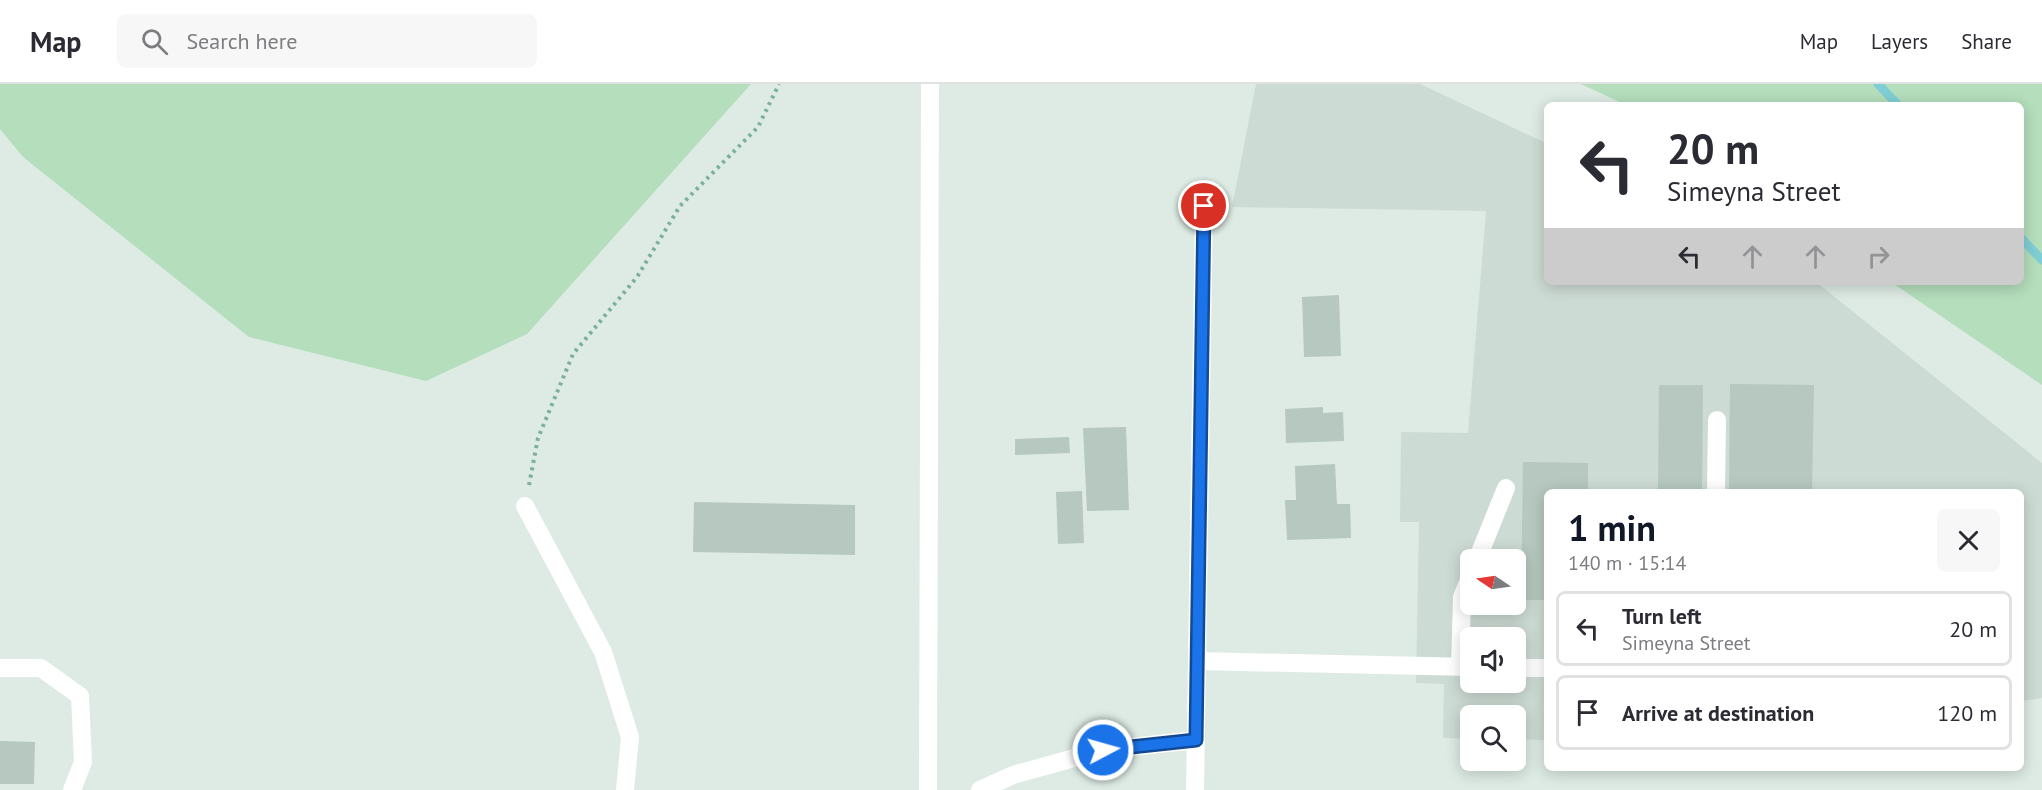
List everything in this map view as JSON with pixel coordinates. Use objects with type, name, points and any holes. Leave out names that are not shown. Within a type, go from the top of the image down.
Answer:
[{"type":"street","points":[[928,790],[930,84]]},
{"type":"street","points":[[1195,790],[1204,206]]},
{"type":"street","points":[[1716,489],[1717,420]]},
{"type":"street","points":[[1481,549],[1506,488]]},
{"type":"street","points":[[525,506],[603,652],[630,737],[625,790]]},
{"type":"street","points":[[1197,661],[1460,667]]},
{"type":"street","points":[[0,668],[41,668],[80,696],[83,762],[72,790]]},
{"type":"street","points":[[1526,668],[1544,668]]},
{"type":"street","points":[[980,790],[1012,775],[1103,750],[1196,740]]},
{"type":"path","points":[[525,506],[538,438],[573,354],[637,277],[680,206],[758,127],[779,84]]},
{"type":"shaded area","points":[[1256,84],[1420,84],[1544,142],[1544,285],[1820,285],[2042,463],[2042,698],[2024,701],[2024,489],[1544,489],[1544,740],[1526,739],[1526,705],[1460,705],[1460,739],[1443,738],[1444,684],[1416,683],[1419,522],[1400,522],[1401,432],[1468,433],[1486,211],[1232,207]]},
{"type":"green space","points":[[0,84],[751,84],[527,334],[426,381],[249,337],[23,157],[0,129]]},
{"type":"green space","points":[[1581,84],[2042,84],[2042,385],[1895,285],[2024,285],[2024,102],[1620,102]]},
{"type":"building","points":[[1339,295],[1341,356],[1304,357],[1302,297]]},
{"type":"building","points":[[1730,384],[1814,385],[1812,489],[1729,489]]},
{"type":"building","points":[[1659,385],[1703,385],[1702,489],[1658,489]]},
{"type":"building","points":[[1323,407],[1323,413],[1343,412],[1344,441],[1286,443],[1285,409]]},
{"type":"building","points":[[1126,427],[1129,510],[1087,511],[1083,428]]},
{"type":"building","points":[[1069,437],[1070,453],[1015,455],[1015,439]]},
{"type":"building","points":[[1523,462],[1588,463],[1588,489],[1544,489],[1544,600],[1526,600],[1526,549],[1522,549]]},
{"type":"building","points":[[1335,464],[1337,504],[1350,504],[1351,538],[1287,540],[1285,500],[1296,500],[1295,466]]},
{"type":"building","points":[[1082,491],[1084,543],[1058,544],[1056,492]]},
{"type":"building","points":[[694,502],[855,505],[855,555],[693,552]]},
{"type":"building","points":[[0,741],[35,742],[34,784],[0,784]]},
{"type":"waterway","points":[[1878,84],[1895,102]]},
{"type":"waterway","points":[[2024,241],[2042,260]]},
{"type":"route","points":[[1103,750],[1196,740],[1204,206]]}]
